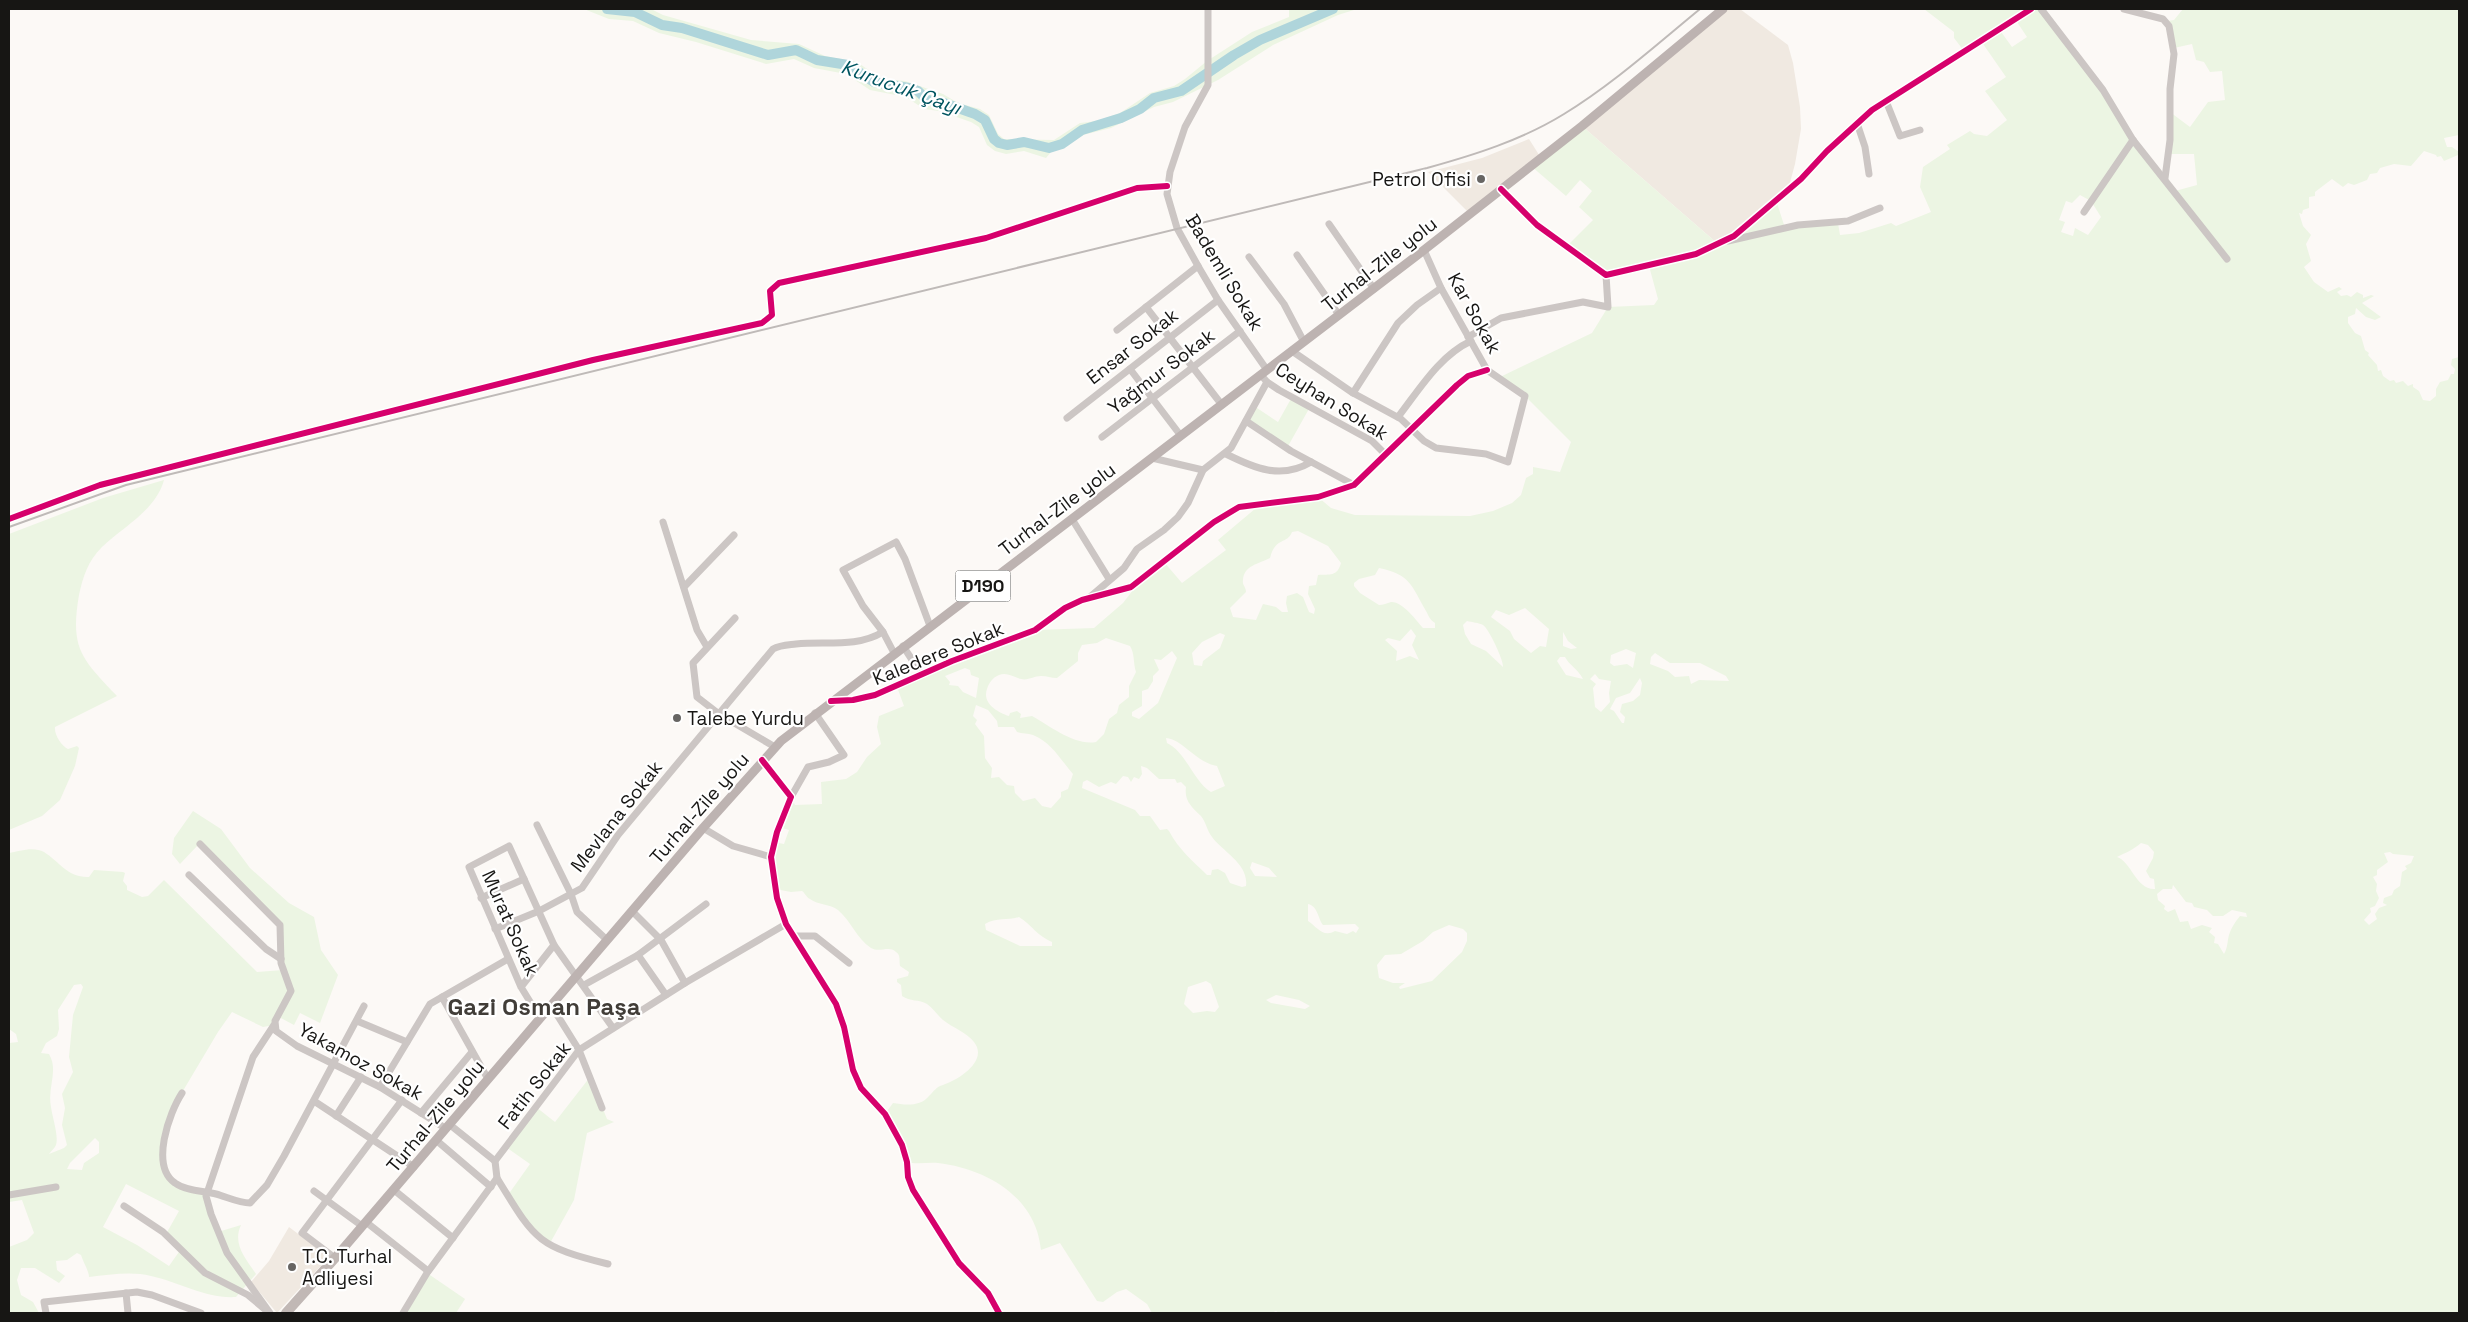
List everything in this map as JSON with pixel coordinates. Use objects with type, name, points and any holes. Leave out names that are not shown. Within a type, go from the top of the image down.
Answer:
[{"type":"highway","name":"D190","points":[[286,1313],[335,1258]]},
{"type":"highway","name":"D190","points":[[292,1313],[335,1258]]},
{"type":"main road","name":"Turhal-Zile yolu","points":[[335,1258],[775,746],[815,713],[1222,405],[1265,376],[1292,351],[1501,189],[1723,9]]},
{"type":"street","points":[[9,519],[100,485],[585,362],[762,322],[772,315],[770,291],[778,283],[986,238],[1133,189],[1147,186],[1167,186],[1185,127],[1206,90],[1208,79],[1208,9]]},
{"type":"street","points":[[1722,243],[1753,221],[1801,179],[1857,123],[1886,101],[2031,9]]},
{"type":"street","points":[[2041,9],[2103,90],[2134,140],[2227,259]]},
{"type":"street","points":[[2124,9],[2163,19],[2169,26],[2174,54],[2170,89],[2170,140],[2165,178]]},
{"type":"street","points":[[1886,101],[1900,136],[1920,130]]},
{"type":"street","points":[[1857,123],[1865,147],[1869,174]]},
{"type":"street","points":[[2084,212],[2134,140]]},
{"type":"street","name":"Bademli Sokak","points":[[1167,186],[1169,203],[1175,223],[1198,266],[1218,300],[1240,331],[1265,376]]},
{"type":"street","points":[[1501,189],[1537,225],[1606,275],[1678,259],[1722,243],[1798,225],[1848,220],[1880,208]]},
{"type":"street","points":[[1329,224],[1374,288]]},
{"type":"street","name":"Kar Sokak","points":[[1412,429],[1424,441],[1436,448],[1486,454],[1508,462],[1525,396],[1487,370],[1441,288],[1424,250]]},
{"type":"street","points":[[1297,255],[1339,316]]},
{"type":"street","points":[[1249,257],[1284,304],[1304,342]]},
{"type":"street","points":[[1117,330],[1198,266]]},
{"type":"street","points":[[1398,417],[1434,370],[1456,349],[1501,318],[1583,302],[1608,307],[1606,275]]},
{"type":"street","points":[[1353,393],[1398,323],[1441,288]]},
{"type":"street","name":"Ensar Sokak","points":[[1067,418],[1218,300]]},
{"type":"street","points":[[1146,307],[1222,405]]},
{"type":"street","name":"Yağmur Sokak","points":[[1102,437],[1240,331]]},
{"type":"street","points":[[1292,351],[1353,393],[1398,417],[1412,429]]},
{"type":"street","points":[[1130,369],[1181,436]]},
{"type":"street","name":"Kaledere Sokak","points":[[831,701],[861,699],[922,676],[952,661],[1035,630],[1065,608],[1090,597],[1122,590],[1140,581],[1214,522],[1239,507],[1318,497],[1354,485],[1468,376],[1487,370]]},
{"type":"street","points":[[1090,597],[1128,564],[1137,549],[1164,530],[1178,517],[1188,503],[1203,470],[1226,454],[1246,421],[1265,376]]},
{"type":"street","name":"Ceyhan Sokak","points":[[1265,376],[1372,441],[1386,455]]},
{"type":"street","points":[[1246,421],[1311,462],[1354,485]]},
{"type":"street","points":[[1226,454],[1250,466],[1274,472],[1294,470],[1311,462]]},
{"type":"street","points":[[1152,458],[1203,470]]},
{"type":"street","points":[[1072,519],[1109,579]]},
{"type":"street","points":[[664,522],[697,630],[707,647]]},
{"type":"street","points":[[684,587],[734,535]]},
{"type":"street","points":[[894,653],[883,632],[863,606],[843,570],[896,542],[905,559],[930,626]]},
{"type":"street","points":[[735,618],[692,665],[697,695],[700,701],[719,714],[775,746]]},
{"type":"street","name":"Mevlana Sokak","points":[[495,930],[539,911],[571,894],[586,883],[618,835],[776,647],[809,643],[854,643],[866,641],[883,632]]},
{"type":"street","points":[[903,646],[922,676]]},
{"type":"street","points":[[815,713],[844,755],[829,762],[808,767],[791,797],[777,832],[770,857],[774,884],[786,924],[836,1004],[844,1027],[853,1070],[863,1091],[885,1114],[894,1129],[906,1155],[908,1177],[913,1190],[959,1263],[988,1293],[999,1313]]},
{"type":"street","points":[[762,760],[791,797]]},
{"type":"street","points":[[537,825],[571,894],[577,912],[607,940]]},
{"type":"street","points":[[703,828],[733,846],[770,857]]},
{"type":"street","name":"Yakamoz Sokak","points":[[200,844],[278,922],[282,932],[281,959],[291,991],[274,1025],[276,1031],[297,1046],[380,1087],[421,1113],[447,1126],[495,1161]]},
{"type":"street","name":"Murat Sokak","points":[[524,879],[508,846],[469,867],[520,986],[540,1018]]},
{"type":"street","points":[[189,874],[266,950],[281,959]]},
{"type":"street","points":[[481,898],[524,879],[554,945],[613,1028]]},
{"type":"street","points":[[584,985],[661,940],[706,904]]},
{"type":"street","points":[[632,911],[661,940],[685,983]]},
{"type":"street","name":"Fatih Sokak","points":[[495,1161],[579,1050],[685,983],[786,924]]},
{"type":"street","points":[[794,936],[816,936],[849,963]]},
{"type":"street","points":[[520,986],[554,945]]},
{"type":"street","points":[[638,955],[666,995]]},
{"type":"street","points":[[380,1087],[430,1004],[508,959]]},
{"type":"street","points":[[442,997],[488,1079]]},
{"type":"street","points":[[551,1005],[579,1050],[602,1108]]},
{"type":"street","points":[[182,1093],[168,1123],[164,1144],[164,1160],[174,1182],[247,1203],[252,1202],[267,1185],[364,1006]]},
{"type":"street","points":[[357,1021],[406,1042]]},
{"type":"street","points":[[270,1313],[227,1253],[211,1214],[206,1191],[253,1057],[274,1025]]},
{"type":"street","points":[[421,1113],[472,1052]]},
{"type":"street","points":[[336,1116],[361,1077]]},
{"type":"street","points":[[335,1258],[302,1233],[402,1100]]},
{"type":"street","points":[[314,1101],[414,1166]]},
{"type":"street","points":[[436,1140],[491,1187]]},
{"type":"street","points":[[495,1161],[497,1178],[523,1221],[541,1241],[562,1252],[608,1264]]},
{"type":"street","points":[[403,1313],[428,1271],[497,1178]]},
{"type":"street","points":[[9,1195],[56,1187]]},
{"type":"street","points":[[394,1190],[453,1238]]},
{"type":"street","points":[[314,1191],[364,1224],[428,1271]]},
{"type":"street","points":[[124,1206],[163,1232],[203,1271],[248,1295],[270,1313]]},
{"type":"street","points":[[46,1313],[44,1302],[140,1292],[201,1313]]},
{"type":"street","points":[[126,1293],[128,1313]]},
{"type":"shaded area","points":[[1723,9],[1740,9],[1788,45],[1800,107],[1801,129],[1788,190],[1718,244],[1582,126]]},
{"type":"shaded area","points":[[1529,139],[1541,158],[1470,214],[1428,172],[1482,158]]},
{"type":"shaded area","name":"T.C. Turhal Adliyesi","points":[[289,1227],[329,1257],[277,1313],[251,1282],[269,1261]]},
{"type":"green space","points":[[584,9],[651,9],[663,15],[751,40],[799,44],[825,56],[857,62],[880,78],[905,81],[943,94],[958,103],[980,109],[989,115],[998,134],[1004,139],[1054,140],[1080,123],[1097,121],[1120,113],[1150,93],[1174,86],[1207,61],[1252,32],[1289,17],[1289,9],[1357,9],[1338,15],[1273,45],[1218,80],[1173,102],[1154,107],[1111,128],[1083,135],[1065,147],[1051,152],[1046,158],[1024,151],[1006,154],[995,151],[987,145],[979,127],[971,122],[939,111],[924,109],[906,97],[870,90],[846,74],[814,68],[794,59],[766,64],[696,42],[659,33],[633,21],[609,19]]},
{"type":"green space","points":[[1924,9],[2041,9],[2091,73],[2133,140],[2175,191],[2197,185],[2194,154],[2168,154],[2170,112],[2190,127],[2208,102],[2225,100],[2222,71],[2210,72],[2204,62],[2196,60],[2192,44],[2174,48],[2167,21],[2174,20],[2183,9],[2459,9],[2459,135],[2444,138],[2447,147],[2452,147],[2459,152],[2458,155],[2444,161],[2441,156],[2437,157],[2424,151],[2411,166],[2394,164],[2380,168],[2377,173],[2370,174],[2367,180],[2354,185],[2348,183],[2343,187],[2332,179],[2315,192],[2315,196],[2309,197],[2309,208],[2303,210],[2302,214],[2299,213],[2303,226],[2311,235],[2306,244],[2311,261],[2304,267],[2314,282],[2328,292],[2339,287],[2342,289],[2337,292],[2341,296],[2347,295],[2351,297],[2357,292],[2363,295],[2363,298],[2371,295],[2374,296],[2362,303],[2381,317],[2375,320],[2366,317],[2356,308],[2355,314],[2348,317],[2348,323],[2355,333],[2361,336],[2365,350],[2377,365],[2378,371],[2381,370],[2383,376],[2390,381],[2394,380],[2396,383],[2403,381],[2408,386],[2413,384],[2413,387],[2419,391],[2423,400],[2430,401],[2436,396],[2436,389],[2440,382],[2448,380],[2451,374],[2454,374],[2455,369],[2451,365],[2452,359],[2459,357],[2459,1313],[1279,1313],[1276,1311],[1271,1313],[1152,1313],[1147,1304],[1126,1289],[1117,1292],[1103,1302],[1097,1301],[1060,1243],[1041,1250],[1037,1231],[1030,1216],[1021,1203],[998,1183],[969,1170],[953,1166],[938,1163],[907,1162],[885,1114],[893,1103],[917,1104],[925,1100],[935,1089],[956,1079],[975,1063],[978,1049],[971,1039],[943,1020],[927,1004],[902,996],[901,985],[897,982],[897,979],[908,976],[909,972],[900,966],[898,953],[890,949],[878,950],[871,948],[862,940],[843,914],[835,908],[813,901],[802,891],[791,892],[775,889],[773,842],[784,844],[789,830],[779,827],[791,797],[795,805],[822,804],[821,782],[846,779],[857,772],[867,757],[881,744],[877,727],[879,716],[904,706],[897,687],[1035,630],[1094,628],[1123,603],[1140,581],[1164,562],[1182,583],[1226,550],[1218,540],[1262,503],[1318,497],[1331,508],[1355,515],[1470,516],[1493,511],[1512,503],[1521,495],[1526,478],[1533,474],[1533,467],[1560,472],[1571,442],[1525,396],[1498,378],[1592,333],[1608,307],[1654,305],[1658,299],[1649,266],[1606,275],[1566,247],[1593,220],[1579,207],[1592,191],[1580,180],[1566,196],[1531,166],[1582,126],[1718,244],[1776,200],[1785,228],[1838,223],[1840,235],[1859,233],[1891,223],[1896,226],[1931,212],[1920,187],[1923,167],[1950,149],[1947,145],[1970,131],[1974,134],[1987,136],[2007,120],[1985,91],[2006,77],[1981,41],[1964,51],[1954,38],[1954,32]],"holes":[[[2015,19],[2027,37],[2012,47],[1999,29]],[[2080,195],[2091,201],[2101,217],[2088,235],[2075,228],[2073,236],[2061,232],[2065,222],[2059,220],[2066,201],[2072,203]],[[1298,531],[1328,546],[1341,563],[1335,573],[1318,575],[1316,585],[1309,586],[1308,594],[1315,609],[1314,614],[1309,612],[1303,597],[1297,593],[1287,596],[1288,612],[1282,612],[1276,607],[1263,604],[1256,620],[1233,617],[1230,608],[1246,592],[1243,582],[1246,571],[1270,558],[1275,546],[1292,532]],[[1379,568],[1398,574],[1409,582],[1429,617],[1435,623],[1435,628],[1423,628],[1400,605],[1391,602],[1379,605],[1360,593],[1354,586],[1354,583],[1359,579],[1375,575]],[[1525,608],[1549,629],[1546,647],[1540,646],[1531,653],[1514,639],[1510,631],[1491,617],[1496,610],[1509,615]],[[1467,621],[1481,624],[1486,628],[1499,652],[1503,667],[1486,651],[1471,644],[1465,634],[1463,625]],[[1411,629],[1416,636],[1412,645],[1419,660],[1410,656],[1396,661],[1397,651],[1385,640],[1388,638],[1400,641]],[[1563,632],[1568,641],[1577,648],[1571,649],[1563,646]],[[1220,633],[1225,635],[1220,648],[1203,661],[1202,666],[1194,665],[1192,653],[1202,642]],[[1106,638],[1130,646],[1133,652],[1136,672],[1129,686],[1129,697],[1119,705],[1117,713],[1109,719],[1104,734],[1096,742],[1080,741],[1071,738],[1032,716],[1020,718],[1021,714],[1017,711],[1010,713],[1009,716],[995,709],[987,699],[987,689],[993,679],[999,675],[1007,674],[1021,679],[1041,676],[1057,678],[1078,661],[1078,653],[1082,645],[1097,643]],[[1626,649],[1636,653],[1633,668],[1627,664],[1614,666],[1610,663],[1611,655]],[[1172,651],[1177,658],[1158,703],[1139,719],[1132,716],[1132,712],[1142,706],[1142,691],[1148,689],[1153,681],[1153,676],[1159,670],[1154,659],[1161,660]],[[1655,653],[1670,663],[1700,663],[1726,676],[1729,681],[1699,680],[1691,684],[1689,676],[1675,677],[1668,671],[1650,664],[1651,657]],[[1560,657],[1565,657],[1583,679],[1566,675],[1557,661]],[[965,668],[970,670],[971,675],[979,678],[976,698],[963,692],[958,686],[949,685],[950,682],[945,676]],[[1595,674],[1599,679],[1611,681],[1610,702],[1601,712],[1595,707],[1593,688],[1596,684],[1590,679]],[[1640,678],[1642,683],[1640,695],[1633,701],[1622,704],[1620,712],[1625,717],[1624,723],[1622,723],[1614,711],[1610,709],[1616,698],[1630,693]],[[976,705],[988,710],[997,721],[998,727],[1014,727],[1017,732],[1040,738],[1055,752],[1073,774],[1068,789],[1061,792],[1061,797],[1051,808],[1042,806],[1035,798],[1023,801],[1015,793],[1014,786],[1007,785],[999,777],[991,778],[992,768],[985,758],[984,736],[975,724],[977,720],[973,716]],[[1166,738],[1178,743],[1209,764],[1217,766],[1225,786],[1211,792],[1200,781],[1174,747],[1167,743]],[[1141,766],[1147,768],[1159,779],[1175,779],[1177,783],[1181,782],[1186,787],[1186,796],[1189,803],[1203,818],[1210,835],[1244,871],[1246,886],[1242,887],[1230,883],[1225,873],[1218,869],[1212,870],[1211,875],[1207,875],[1182,850],[1169,831],[1167,829],[1160,830],[1150,816],[1140,816],[1135,810],[1082,788],[1083,782],[1087,780],[1099,787],[1111,782],[1116,784],[1123,776],[1128,777],[1131,782],[1134,777],[1139,779],[1142,774]],[[2141,843],[2148,845],[2154,852],[2146,871],[2150,878],[2154,879],[2155,889],[2143,885],[2126,864],[2117,857]],[[2390,852],[2414,856],[2411,863],[2405,866],[2407,869],[2402,872],[2400,886],[2394,890],[2392,895],[2384,898],[2383,903],[2387,905],[2379,908],[2375,914],[2377,919],[2369,925],[2364,920],[2371,912],[2370,908],[2375,906],[2379,898],[2376,891],[2377,884],[2373,877],[2377,875],[2377,870],[2388,862],[2384,853]],[[1252,862],[1269,868],[1277,877],[1255,876],[1250,868]],[[2173,885],[2186,902],[2192,903],[2194,907],[2207,910],[2213,916],[2223,916],[2232,910],[2246,913],[2247,917],[2240,916],[2234,925],[2224,954],[2218,944],[2214,943],[2215,937],[2209,932],[2212,928],[2202,925],[2191,929],[2188,921],[2180,922],[2175,909],[2168,912],[2164,909],[2165,906],[2158,900],[2157,894],[2163,889],[2172,889]],[[1308,904],[1314,907],[1323,925],[1355,924],[1359,928],[1356,933],[1353,931],[1347,934],[1335,931],[1327,933],[1317,929],[1308,921]],[[1019,917],[1052,942],[1052,946],[1020,946],[986,930],[985,924]],[[1449,925],[1463,929],[1467,933],[1467,941],[1462,952],[1432,981],[1400,989],[1399,987],[1405,983],[1393,983],[1379,978],[1377,965],[1385,955],[1401,954],[1423,941],[1433,932]],[[1206,981],[1211,984],[1219,1007],[1215,1012],[1193,1013],[1184,1004],[1188,987]],[[1276,995],[1299,1000],[1310,1006],[1305,1009],[1271,1003],[1266,1000]]]},
{"type":"green space","points":[[1292,397],[1310,407],[1287,448],[1246,421],[1254,406],[1278,422]]},
{"type":"green space","points":[[164,480],[160,491],[146,509],[102,547],[93,558],[84,575],[79,595],[76,628],[81,651],[95,672],[117,696],[55,727],[57,737],[66,748],[77,746],[79,748],[75,766],[60,800],[42,816],[9,830],[9,534],[103,498]]},
{"type":"green space","points":[[193,811],[221,829],[250,868],[289,903],[314,917],[321,950],[338,975],[320,1023],[300,1013],[294,1025],[277,1016],[274,1025],[263,1027],[232,1012],[171,1111],[164,1161],[174,1182],[206,1191],[218,1232],[241,1225],[238,1239],[239,1245],[244,1257],[256,1274],[236,1297],[225,1297],[204,1293],[162,1279],[143,1275],[120,1274],[89,1277],[81,1255],[77,1253],[67,1260],[56,1261],[57,1270],[65,1276],[59,1283],[35,1268],[21,1268],[17,1280],[21,1295],[33,1302],[39,1313],[9,1313],[9,1247],[27,1240],[34,1233],[22,1200],[9,1202],[9,1043],[18,1042],[16,1034],[9,1029],[9,853],[40,850],[65,869],[82,877],[89,877],[94,870],[123,872],[125,873],[123,881],[127,886],[127,890],[142,897],[148,896],[164,880],[257,972],[283,970],[281,929],[199,844],[180,864],[172,854],[174,838]],"holes":[[[81,984],[83,987],[73,1015],[69,1057],[73,1072],[62,1094],[65,1108],[62,1125],[67,1145],[49,1154],[57,1141],[50,1100],[53,1067],[49,1054],[41,1053],[46,1043],[57,1036],[59,1029],[58,1010],[74,985]],[[95,1138],[99,1142],[99,1153],[84,1163],[82,1170],[67,1169],[70,1163]],[[126,1184],[179,1211],[166,1234],[181,1249],[169,1266],[137,1245],[103,1227]]]},
{"type":"green space","points":[[590,1077],[607,1119],[614,1122],[587,1133],[574,1200],[549,1245],[541,1241],[508,1195],[530,1164],[506,1147],[536,1107],[555,1122]]},
{"type":"green space","points":[[427,1273],[465,1299],[456,1313],[403,1313]]},
{"type":"waterway","name":"Kurucuk Çayı","points":[[607,9],[635,12],[662,25],[682,28],[768,55],[796,50],[817,60],[848,65],[874,82],[909,88],[918,91],[927,100],[941,102],[975,114],[985,120],[994,139],[999,143],[1007,145],[1024,142],[1049,148],[1062,144],[1082,130],[1121,118],[1140,109],[1154,98],[1181,91],[1260,40],[1333,9]]},
{"type":"railway","points":[[9,527],[126,485],[1462,158],[1515,139],[1564,114],[1617,77],[1700,9]]},
{"type":"cycle path","points":[[1501,189],[1537,225],[1606,275],[1696,254],[1734,236],[1801,179],[1827,151],[1872,110],[2031,9]]},
{"type":"cycle path","points":[[9,519],[100,485],[593,360],[762,323],[772,315],[770,291],[779,283],[986,238],[1137,188],[1167,186]]},
{"type":"cycle path","points":[[831,701],[853,700],[875,695],[952,661],[1035,630],[1065,608],[1082,600],[1131,587],[1214,522],[1239,507],[1318,497],[1354,485],[1457,385],[1468,376],[1487,370]]},
{"type":"cycle path","points":[[762,760],[791,797],[777,832],[771,857],[777,898],[786,924],[836,1004],[844,1027],[853,1070],[861,1088],[885,1114],[902,1145],[907,1162],[908,1177],[913,1190],[959,1263],[988,1293],[999,1313]]},
{"type":"place","name":"Petrol Ofisi","points":[[1481,179]]},
{"type":"place","name":"Talebe Yurdu","points":[[677,718]]},
{"type":"place","name":"T.C. Turhal Adliyesi","points":[[292,1267]]},
{"type":"district","name":"Gazi Osman Paşa","points":[[544,1007]]}]
